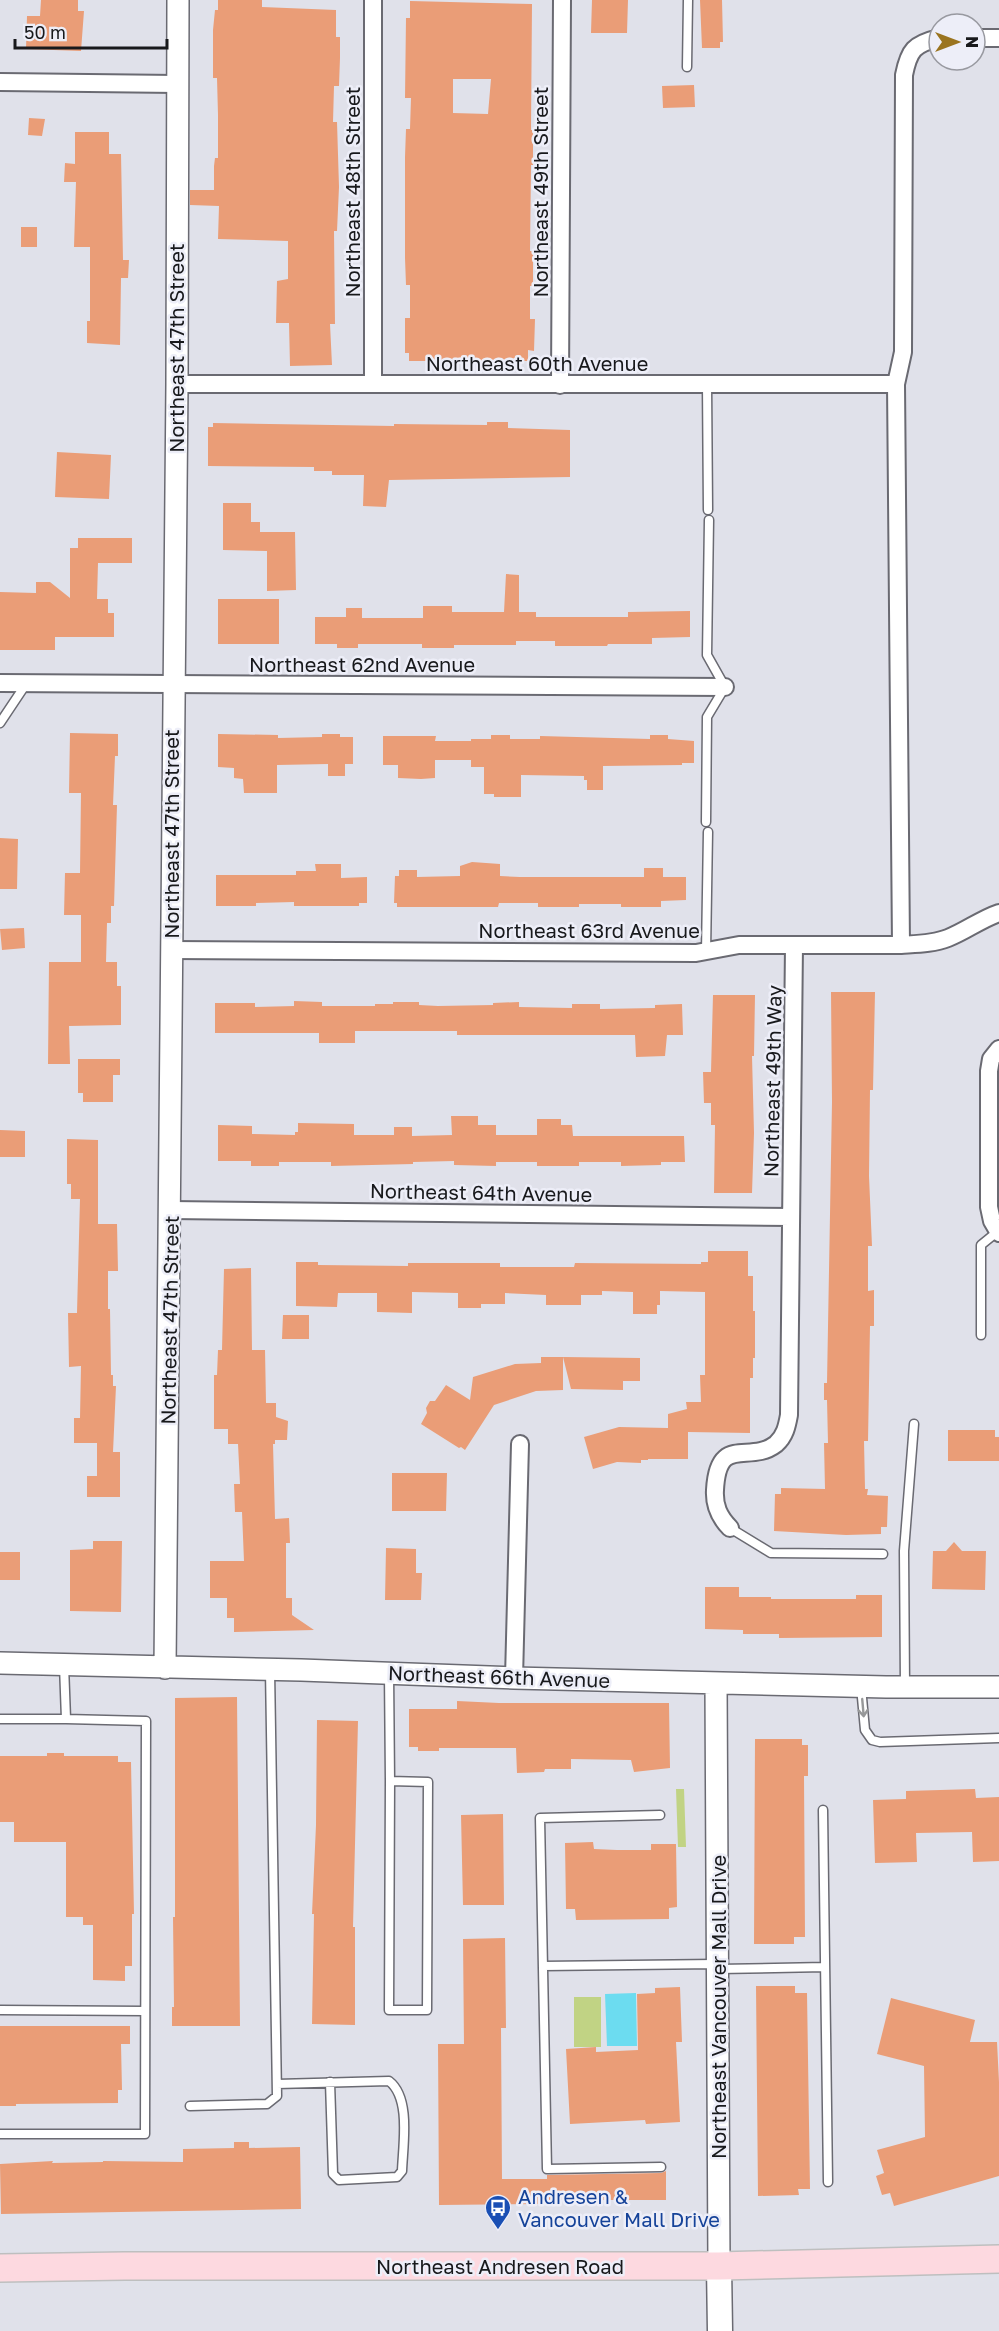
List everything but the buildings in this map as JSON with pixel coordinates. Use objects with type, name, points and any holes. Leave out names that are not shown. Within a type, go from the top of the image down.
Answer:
[{"type":"main road","name":"Northeast Andresen Road","points":[[0,2268],[720,2266],[999,2259]]},
{"type":"main road","name":"Northeast Vancouver Mall Drive","points":[[720,2266],[720,2331]]},
{"type":"street","name":"Northeast 47th Street","points":[[165,1668],[177,384],[178,0]]},
{"type":"street","name":"Northeast 48th Street","points":[[373,0],[373,383]]},
{"type":"street","name":"Northeast 49th Street","points":[[560,385],[562,0]]},
{"type":"street","points":[[901,945],[896,384],[903,352],[904,75],[907,60],[913,48],[927,41]]},
{"type":"street","points":[[0,81],[177,84]]},
{"type":"street","name":"Northeast 60th Avenue","points":[[177,384],[896,384]]},
{"type":"street","name":"Northeast 62nd Avenue","points":[[0,684],[724,687]]},
{"type":"street","name":"Northeast 63rd Avenue","points":[[171,950],[706,952],[739,945],[901,945],[946,939],[999,913]]},
{"type":"street","name":"Northeast 49th Way","points":[[730,1528],[723,1522],[716,1506],[716,1470],[721,1462],[730,1456],[774,1445],[787,1428],[789,1415],[794,945]]},
{"type":"street","points":[[998,1233],[989,1207],[989,1071],[992,1059],[999,1048]]},
{"type":"street","name":"Northeast 64th Avenue","points":[[170,1210],[791,1217]]},
{"type":"street","points":[[514,1678],[520,1444]]},
{"type":"street","name":"Northeast 66th Avenue","points":[[0,1663],[716,1683],[999,1687]]},
{"type":"street","name":"Northeast Vancouver Mall Drive","points":[[716,1683],[720,2266]]},
{"type":"lane","points":[[687,67],[688,0]]},
{"type":"lane","points":[[707,384],[708,510]]},
{"type":"lane","points":[[706,822],[707,717],[724,687],[707,655],[709,520]]},
{"type":"lane","points":[[0,723],[26,684]]},
{"type":"lane","points":[[706,952],[708,832]]},
{"type":"lane","points":[[981,1335],[981,1245],[998,1233]]},
{"type":"lane","points":[[905,1687],[904,1551],[914,1424]]},
{"type":"lane","points":[[730,1528],[771,1553],[883,1554]]},
{"type":"lane","points":[[64,1663],[66,1719]]},
{"type":"lane","points":[[190,2106],[267,2104],[277,2096],[270,1669]]},
{"type":"lane","points":[[389,1673],[388,2010],[427,2010],[428,1782],[390,1781]]},
{"type":"lane","points":[[861,1686],[865,1730],[872,1740],[880,1742],[999,1738]]},
{"type":"lane","points":[[0,1719],[146,1721],[145,2134],[0,2134]]},
{"type":"lane","points":[[823,1810],[828,2182]]},
{"type":"lane","points":[[660,1815],[540,1818],[547,2169],[661,2167]]},
{"type":"lane","points":[[543,1966],[825,1967]]},
{"type":"lane","points":[[0,2010],[145,2011]]},
{"type":"lane","points":[[277,2084],[330,2082],[389,2081],[398,2088],[403,2107],[402,2171],[397,2177],[339,2180],[333,2174],[330,2082]]},
{"type":"green space","points":[[676,1789],[684,1789],[686,1847],[678,1847]]},
{"type":"green space","points":[[574,1997],[601,1997],[601,2047],[574,2047]]},
{"type":"water","points":[[636,1993],[637,2046],[607,2046],[605,1994]]},
{"type":"place","name":"Andresen & Vancouver Mall Drive","points":[[498,2231]]}]
